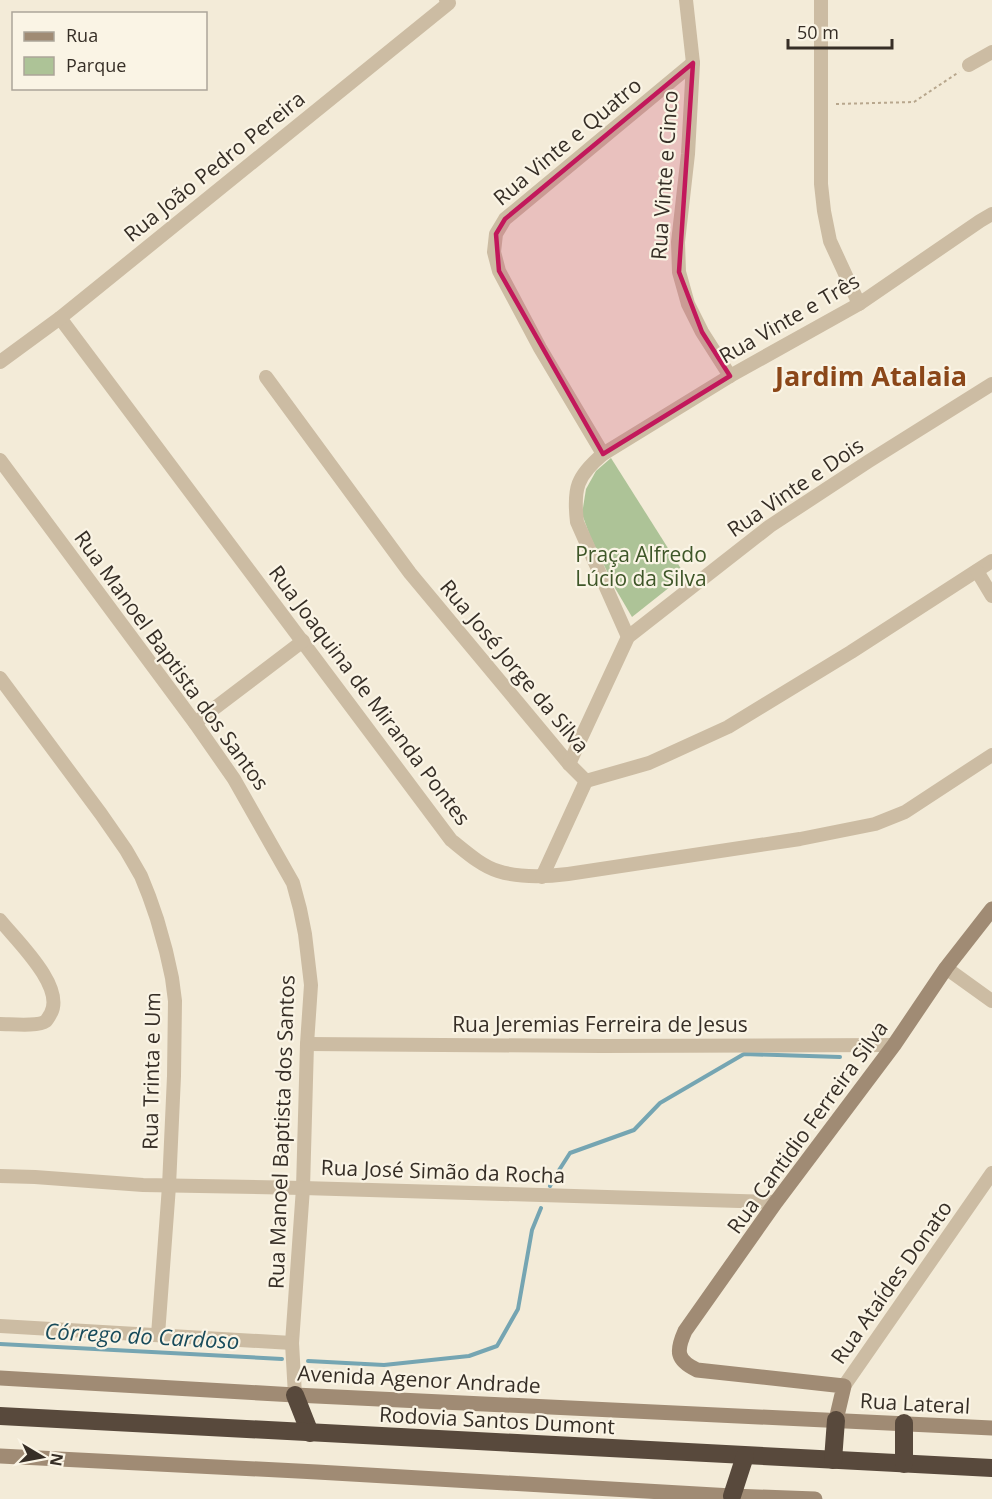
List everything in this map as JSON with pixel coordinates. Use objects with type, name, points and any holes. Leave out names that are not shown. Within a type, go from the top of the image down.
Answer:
[{"type":"highway","points":[[295,1395],[310,1433]]},
{"type":"highway","name":"Rodovia Santos Dumont","points":[[0,1416],[992,1468]]},
{"type":"highway","points":[[832,1460],[836,1420]]},
{"type":"highway","points":[[904,1423],[904,1464]]},
{"type":"highway","points":[[732,1496],[746,1456]]},
{"type":"street","name":"Rua João Pedro Pereira","points":[[0,362],[60,318],[448,3],[446,0]]},
{"type":"street","name":"Rua Vinte e Cinco","points":[[686,0],[693,63],[688,154],[678,242],[679,272],[692,313],[730,376]]},
{"type":"street","points":[[821,0],[821,184],[824,211],[830,241],[859,304]]},
{"type":"street","points":[[969,65],[992,52]]},
{"type":"street","name":"Rua Vinte e Quatro","points":[[603,454],[540,348],[499,271],[494,252],[496,234],[506,219],[693,63]]},
{"type":"street","name":"Rua Vinte e Três","points":[[603,454],[730,376],[859,304],[992,214]]},
{"type":"street","name":"Rua Joaquina de Miranda Pontes","points":[[60,318],[451,840],[497,871],[542,877],[801,839],[875,824],[904,812],[992,755]]},
{"type":"street","name":"Rua José Jorge da Silva","points":[[266,377],[410,573],[586,782],[649,763],[728,728],[992,561]]},
{"type":"street","name":"Rua Vinte e Dois","points":[[569,764],[628,637],[770,526],[992,384]]},
{"type":"street","points":[[603,454],[590,465],[577,487],[575,503],[577,522],[628,637]]},
{"type":"street","name":"Rua Manoel Baptista dos Santos","points":[[0,460],[234,779],[293,883],[300,909],[311,985],[303,1188],[292,1342],[295,1395]]},
{"type":"street","points":[[977,570],[992,596]]},
{"type":"street","points":[[195,723],[303,641]]},
{"type":"street","name":"Rua Trinta e Um","points":[[0,678],[126,850],[141,876],[158,919],[175,1001],[169,1186],[158,1335]]},
{"type":"street","points":[[542,877],[586,782]]},
{"type":"street","name":"Rua Cantidio Ferreira Silva","points":[[697,1370],[686,1365],[680,1357],[679,1344],[685,1331],[776,1202],[894,1045],[946,968],[992,909]]},
{"type":"street","points":[[0,920],[45,975],[54,1001],[52,1011],[46,1021],[37,1024],[0,1024]]},
{"type":"street","points":[[946,968],[992,1001]]},
{"type":"street","name":"Rua Jeremias Ferreira de Jesus","points":[[307,1044],[894,1045]]},
{"type":"street","name":"Rua Ataídes Donato","points":[[836,1420],[844,1386],[992,1173]]},
{"type":"street","name":"Rua José Simão da Rocha","points":[[0,1176],[169,1186],[776,1202]]},
{"type":"street","points":[[0,1326],[292,1342]]},
{"type":"street","name":"Rua Lateral","points":[[697,1370],[844,1386]]},
{"type":"street","name":"Avenida Agenor Andrade","points":[[0,1378],[295,1395],[836,1420]]},
{"type":"street","name":"Rua Lateral","points":[[836,1420],[992,1428]]},
{"type":"street","points":[[0,1456],[815,1499]]},
{"type":"path","points":[[821,104],[914,102],[969,65]]},
{"type":"highlighted area","points":[[693,63],[679,272],[702,332],[730,376],[603,454],[499,271],[496,234],[505,219]]},
{"type":"green space","name":"Praça Alfredo Lúcio da Silva","points":[[611,458],[685,575],[632,617],[615,588],[582,514],[586,489],[596,471]]},
{"type":"waterway","name":"Córrego do Cardoso","points":[[550,1186],[570,1153],[634,1130],[660,1103],[744,1054],[840,1057]]},
{"type":"waterway","name":"Córrego do Cardoso","points":[[308,1361],[384,1365],[469,1356],[497,1346],[518,1309],[532,1230],[541,1208]]},
{"type":"waterway","name":"Córrego do Cardoso","points":[[0,1344],[282,1359]]},
{"type":"district","name":"Jardim Atalaia","points":[[871,375]]}]
